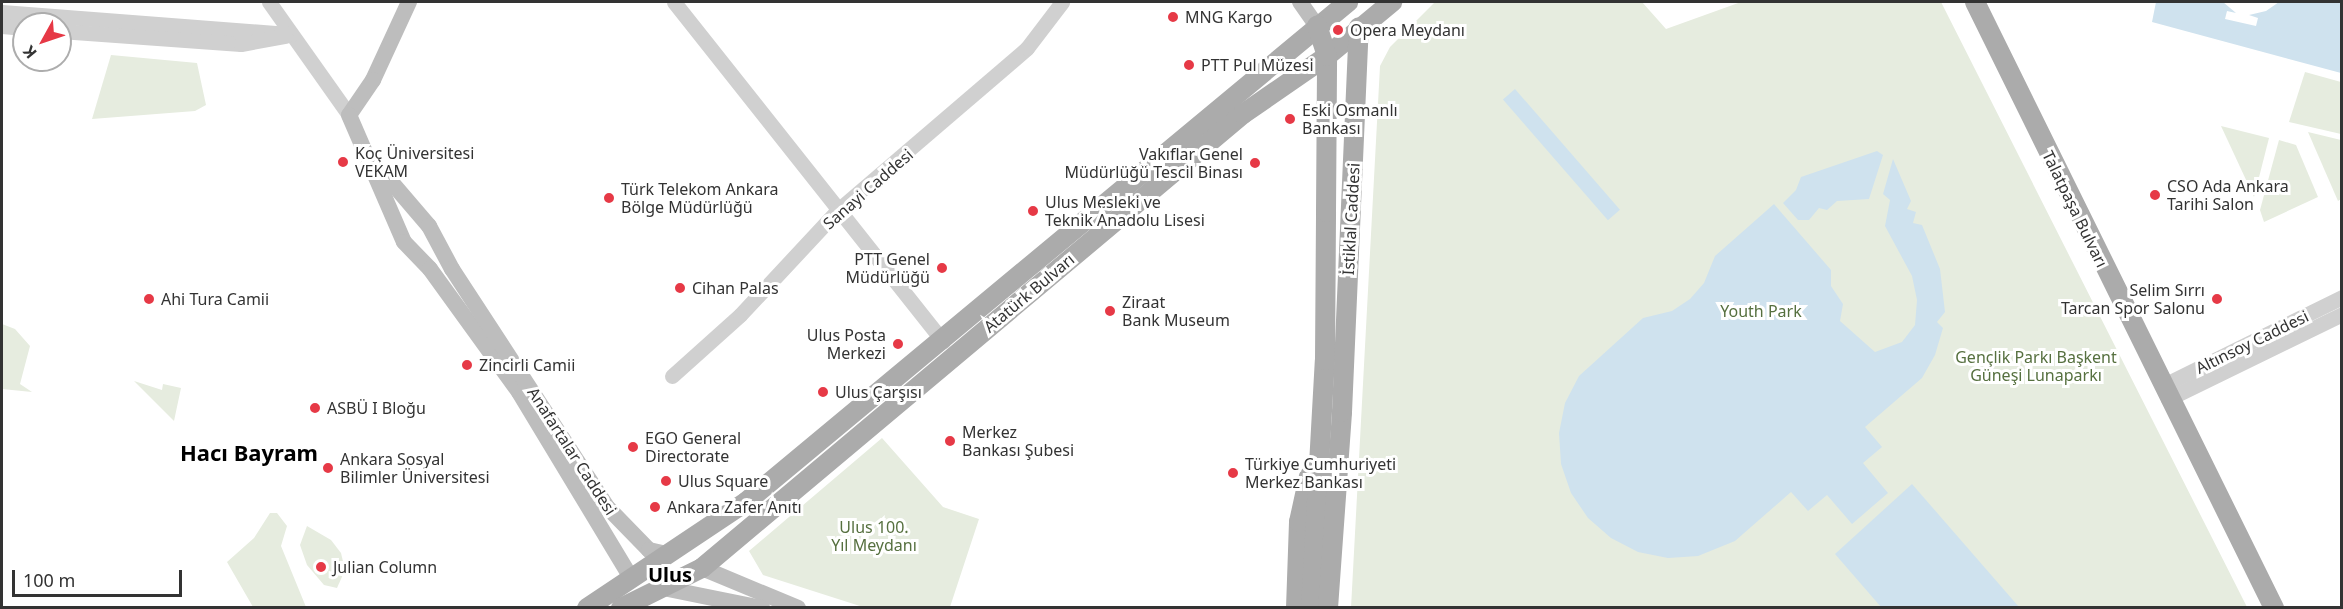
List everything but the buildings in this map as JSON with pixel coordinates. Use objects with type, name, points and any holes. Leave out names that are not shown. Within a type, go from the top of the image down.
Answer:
[{"type":"main road","points":[[349,115],[373,80],[409,2]]},
{"type":"main road","points":[[1300,2],[1317,27]]},
{"type":"main road","points":[[1346,2],[1359,27]]},
{"type":"main road","name":"Atatürk Bulvarı","points":[[587,608],[630,576],[746,502],[943,341],[1346,2]]},
{"type":"main road","name":"Atatürk Bulvarı","points":[[621,608],[668,589],[702,568],[1243,114],[1327,56],[1359,27],[1392,2]]},
{"type":"main road","name":"Talatpaşa Bulvarı","points":[[1962,2],[2261,608]]},
{"type":"main road","name":"Talatpaşa Bulvarı","points":[[1975,2],[2165,393],[2274,608]]},
{"type":"main road","name":"İstiklal Caddesi","points":[[1311,608],[1323,409],[1327,56],[1317,27]]},
{"type":"main road","name":"İstiklal Caddesi","points":[[1328,608],[1342,412],[1359,27]]},
{"type":"main road","name":"Anafartalar Caddesi","points":[[349,115],[369,155],[402,238],[519,392],[630,576]]},
{"type":"main road","name":"Anafartalar Caddesi","points":[[369,155],[423,218],[608,508],[649,550],[666,554]]},
{"type":"main road","points":[[402,238],[423,218]]},
{"type":"main road","points":[[417,257],[438,241]]},
{"type":"main road","name":"İstiklal Caddesi","points":[[1296,608],[1299,522],[1323,409]]},
{"type":"main road","name":"İstiklal Caddesi","points":[[1341,608],[1346,527],[1342,412]]},
{"type":"main road","points":[[666,554],[798,608]]},
{"type":"main road","points":[[630,576],[668,589],[762,608]]},
{"type":"street","points":[[268,2],[349,115]]},
{"type":"street","points":[[674,2],[837,211],[943,341]]},
{"type":"street","name":"Sanayi Caddesi","points":[[672,376],[740,315],[837,211],[1005,69],[1062,2]]},
{"type":"street","points":[[2,12],[291,34]]},
{"type":"street","points":[[72,32],[241,44],[291,34]]},
{"type":"street","name":"Altınsoy Caddesi","points":[[2165,393],[2342,297]]},
{"type":"street","name":"Altınsoy Caddesi","points":[[2165,393],[2342,314]]},
{"type":"green space","name":"Youth Park","points":[[1435,2],[1642,2],[1666,29],[1741,2],[1941,2],[2247,607],[1351,608],[1380,66],[1390,47]]},
{"type":"green space","points":[[111,55],[197,63],[206,105],[195,111],[92,119]]},
{"type":"green space","points":[[2305,72],[2341,82],[2341,134],[2289,122]]},
{"type":"green space","points":[[2221,126],[2269,138],[2254,197]]},
{"type":"green space","points":[[2308,132],[2341,140],[2341,199],[2338,201]]},
{"type":"green space","points":[[2279,140],[2296,145],[2318,197],[2264,222],[2260,210]]},
{"type":"green space","points":[[2,324],[15,329],[30,346],[20,384],[32,392],[2,389]]},
{"type":"green space","points":[[134,381],[162,390],[163,384],[181,388],[174,421]]},
{"type":"green space","name":"Ulus 100. Yıl Meydanı","points":[[882,438],[943,507],[979,519],[950,607],[863,607],[763,575],[749,551]]},
{"type":"green space","points":[[270,513],[277,513],[287,526],[281,546],[306,607],[253,607],[227,562],[254,538]]},
{"type":"green space","points":[[307,526],[331,540],[341,553],[345,570],[337,588],[324,585],[307,565],[300,545]]},
{"type":"water","points":[[2156,2],[2223,2],[2236,13],[2227,11],[2225,19],[2256,26],[2258,18],[2249,15],[2266,11],[2279,2],[2341,2],[2341,73],[2152,22]]},
{"type":"water","points":[[1515,89],[1620,210],[1608,220],[1503,99]]},
{"type":"water","points":[[1877,151],[1883,155],[1869,199],[1837,201],[1827,210],[1819,208],[1809,220],[1798,220],[1783,203],[1796,190],[1801,177]]},
{"type":"water","points":[[1893,159],[1911,201],[1907,209],[1916,212],[1913,223],[1922,225],[1940,269],[1945,312],[1937,322],[1943,328],[1935,355],[1922,378],[1865,427],[1882,447],[1863,463],[1888,493],[1852,524],[1827,495],[1808,511],[1791,492],[1735,541],[1698,556],[1668,558],[1638,552],[1611,538],[1588,518],[1571,493],[1561,464],[1559,433],[1565,403],[1579,376],[1643,318],[1672,311],[1690,299],[1704,283],[1715,256],[1774,204],[1831,270],[1831,286],[1843,304],[1840,321],[1875,352],[1902,342],[1915,325],[1917,300],[1912,276],[1885,226],[1890,200],[1883,194]]},
{"type":"water","points":[[1912,484],[2019,607],[1881,607],[1835,554]]},
{"type":"place","name":"MNG Kargo","points":[[1173,17]]},
{"type":"place","name":"Opera Meydanı","points":[[1338,30]]},
{"type":"place","name":"PTT Pul Müzesi","points":[[1189,65]]},
{"type":"place","name":"Eski Osmanlı Bankası","points":[[1290,119]]},
{"type":"place","name":"Koç Üniversitesi VEKAM","points":[[343,162]]},
{"type":"place","name":"Vakıflar Genel Müdürlüğü Tescil Binası","points":[[1255,163]]},
{"type":"place","name":"CSO Ada Ankara Tarihi Salon","points":[[2155,195]]},
{"type":"place","name":"Türk Telekom Ankara Bölge Müdürlüğü","points":[[609,198]]},
{"type":"place","name":"Ulus Mesleki ve Teknik Anadolu Lisesi","points":[[1033,211]]},
{"type":"place","name":"PTT Genel Müdürlüğü","points":[[942,268]]},
{"type":"place","name":"Cihan Palas","points":[[680,288]]},
{"type":"place","name":"Ahi Tura Camii","points":[[149,299]]},
{"type":"place","name":"Selim Sırrı Tarcan Spor Salonu","points":[[2217,299]]},
{"type":"place","name":"Ziraat Bank Museum","points":[[1110,311]]},
{"type":"place","name":"Ulus Posta Merkezi","points":[[898,344]]},
{"type":"place","name":"Zincirli Camii","points":[[467,365]]},
{"type":"place","name":"Ulus Çarşısı","points":[[823,392]]},
{"type":"place","name":"ASBÜ I Bloğu","points":[[315,408]]},
{"type":"place","name":"Merkez Bankası Şubesi","points":[[950,441]]},
{"type":"place","name":"EGO General Directorate","points":[[633,447]]},
{"type":"place","name":"Ankara Sosyal Bilimler Üniversitesi","points":[[328,468]]},
{"type":"place","name":"Türkiye Cumhuriyeti Merkez Bankası","points":[[1233,473]]},
{"type":"place","name":"Ulus Square","points":[[666,481]]},
{"type":"place","name":"Ankara Zafer Anıtı","points":[[655,507]]},
{"type":"place","name":"Julian Column","points":[[321,567]]},
{"type":"district","name":"Hacı Bayram","points":[[249,453]]},
{"type":"district","name":"Ulus","points":[[670,574]]},
{"type":"park label","name":"Gençlik Parkı Başkent Güneşi Lunaparkı","points":[[2036,366]]}]
